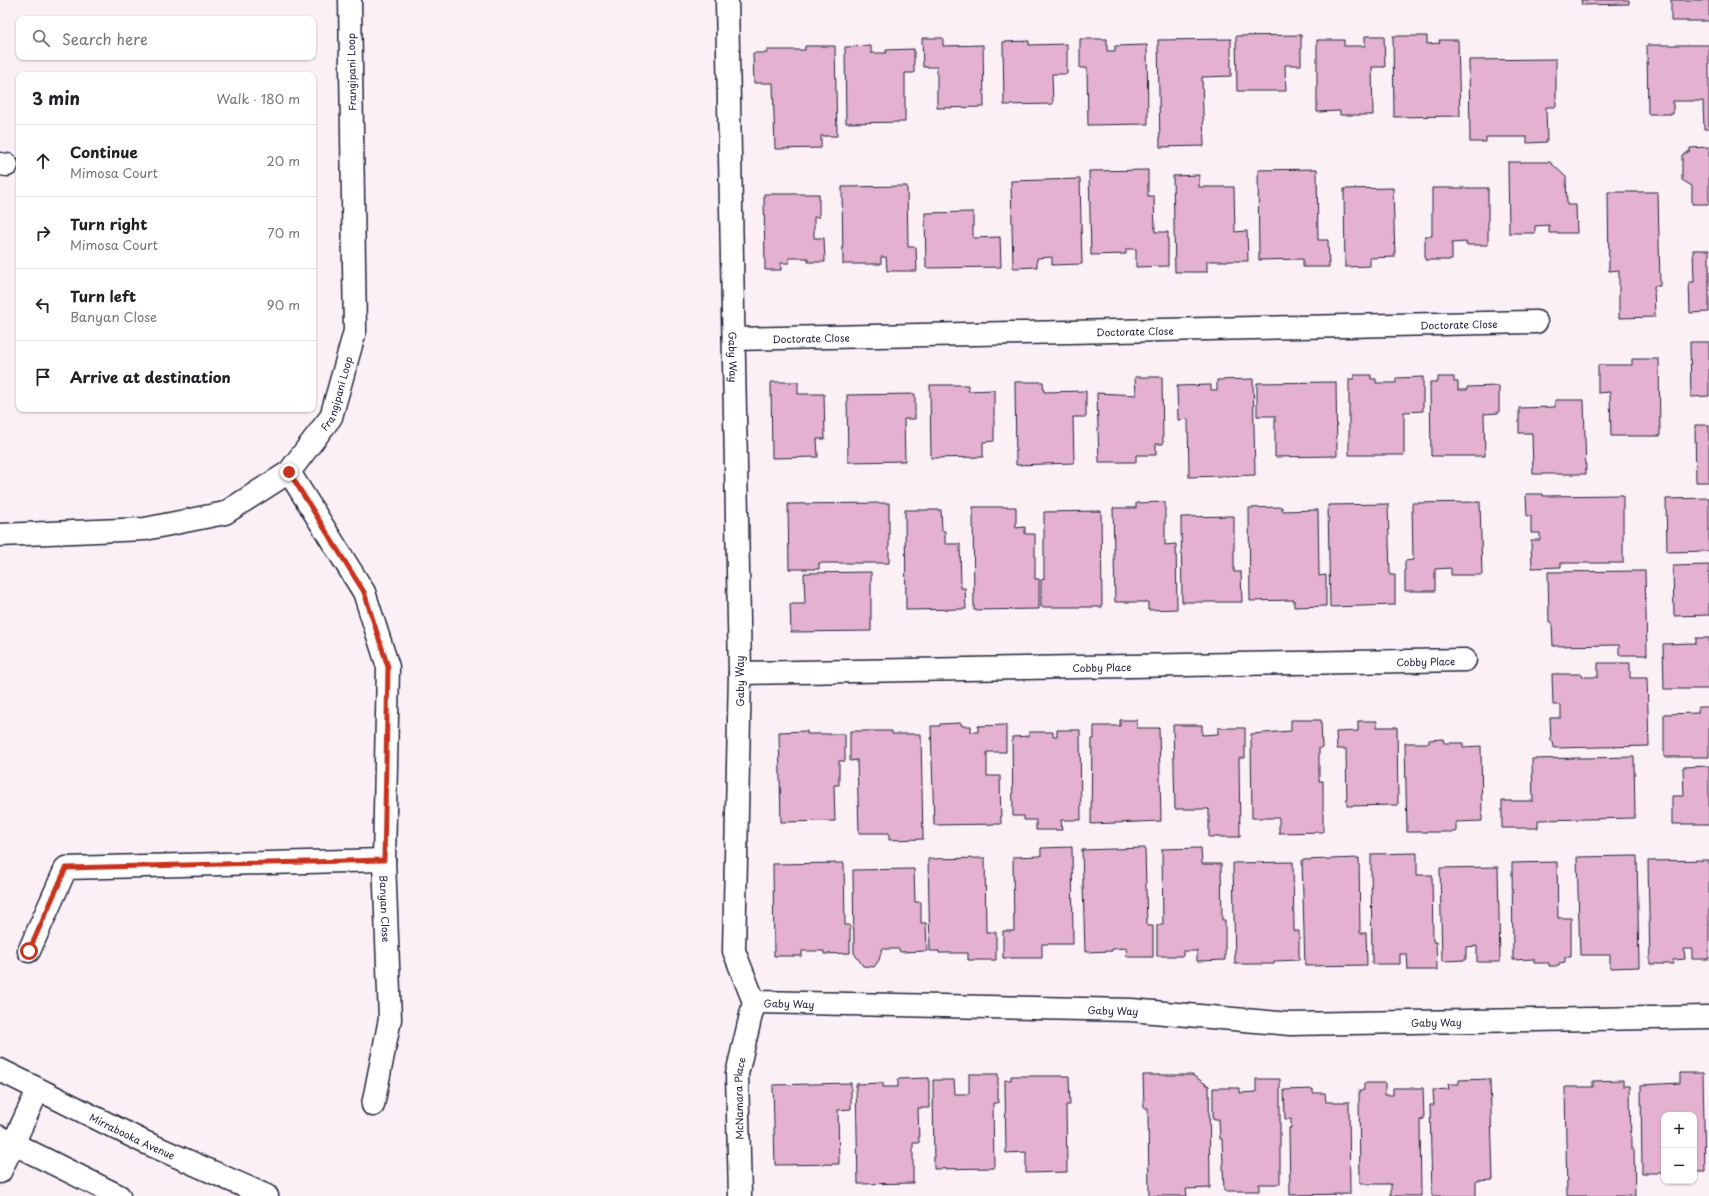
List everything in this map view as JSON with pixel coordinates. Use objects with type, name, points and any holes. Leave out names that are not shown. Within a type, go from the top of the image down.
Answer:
[{"type":"street","name":"Frangipani Loop","points":[[0,536],[144,529],[225,512],[289,472],[331,417],[355,331],[350,0]]},
{"type":"street","name":"Gaby Way","points":[[728,0],[740,672],[734,951],[754,1002],[1131,1010],[1290,1024],[1709,1017]]},
{"type":"street","name":"Doctorate Close","points":[[734,339],[1536,322]]},
{"type":"street","name":"Banyan Close","points":[[289,472],[364,592],[388,667],[384,860],[390,1019],[373,1105]]},
{"type":"street","name":"Cobby Place","points":[[740,672],[1465,660]]},
{"type":"street","points":[[29,951],[66,868],[384,860]]},
{"type":"street","name":"McNamara Place","points":[[740,1196],[737,1074],[754,1002]]},
{"type":"street","name":"Mirrabooka Avenue","points":[[0,1071],[142,1140],[267,1196]]},
{"type":"street","points":[[0,1172],[7,1141],[38,1090]]},
{"type":"street","points":[[7,1141],[119,1196]]},
{"type":"building","points":[[1581,0],[1629,0],[1629,4],[1582,5]]},
{"type":"building","points":[[1671,0],[1709,0],[1709,21],[1671,21]]},
{"type":"building","points":[[1301,35],[1301,65],[1285,65],[1286,91],[1237,91],[1236,36]]},
{"type":"building","points":[[1365,36],[1384,36],[1385,67],[1372,67],[1373,115],[1340,115],[1340,111],[1317,112],[1317,40],[1344,40],[1344,46],[1365,46]]},
{"type":"building","points":[[1393,36],[1427,36],[1427,44],[1440,43],[1439,40],[1458,40],[1460,116],[1394,117]]},
{"type":"building","points":[[922,38],[943,38],[943,46],[983,45],[984,107],[937,108],[937,67],[923,67]]},
{"type":"building","points":[[1080,39],[1107,39],[1107,51],[1115,51],[1115,46],[1147,45],[1148,124],[1088,125],[1087,68],[1080,68]]},
{"type":"building","points":[[1231,39],[1231,76],[1202,77],[1204,146],[1160,147],[1158,40]]},
{"type":"building","points":[[1029,41],[1029,45],[1067,44],[1067,74],[1052,74],[1053,104],[1004,105],[1003,42]]},
{"type":"building","points":[[1647,45],[1709,45],[1709,129],[1704,129],[1703,101],[1673,101],[1673,114],[1648,114]]},
{"type":"building","points":[[805,46],[835,46],[837,136],[821,136],[821,148],[775,149],[773,83],[754,83],[753,53],[767,53],[767,50],[805,50]]},
{"type":"building","points":[[871,46],[871,53],[886,53],[886,50],[914,49],[914,73],[905,73],[905,122],[846,123],[845,47]]},
{"type":"building","points":[[1556,59],[1556,107],[1546,107],[1547,142],[1527,143],[1527,137],[1486,137],[1486,142],[1470,142],[1469,60]]},
{"type":"building","points":[[1709,147],[1709,204],[1692,204],[1692,186],[1682,180],[1682,155],[1690,151],[1690,148]]},
{"type":"building","points":[[1508,162],[1550,162],[1566,177],[1567,205],[1576,205],[1577,233],[1549,233],[1549,225],[1535,226],[1535,233],[1509,233]]},
{"type":"building","points":[[1317,169],[1318,240],[1328,240],[1329,267],[1303,267],[1303,259],[1259,260],[1258,170]]},
{"type":"building","points":[[1148,170],[1148,196],[1154,196],[1155,232],[1168,232],[1168,266],[1136,267],[1136,249],[1126,249],[1126,254],[1091,255],[1089,171]]},
{"type":"building","points":[[1199,175],[1199,187],[1234,187],[1235,232],[1247,231],[1248,261],[1207,261],[1207,272],[1175,272],[1173,176]]},
{"type":"building","points":[[1080,179],[1082,264],[1052,265],[1052,257],[1037,258],[1037,267],[1013,268],[1011,181]]},
{"type":"building","points":[[907,186],[908,247],[916,247],[917,271],[887,271],[886,257],[881,257],[881,264],[843,264],[842,187]]},
{"type":"building","points":[[1393,188],[1395,257],[1370,258],[1370,266],[1345,267],[1344,189]]},
{"type":"building","points":[[1432,188],[1488,188],[1488,245],[1466,245],[1466,242],[1452,243],[1452,260],[1425,260],[1425,236],[1432,236]]},
{"type":"building","points":[[1608,192],[1658,192],[1660,286],[1654,286],[1655,317],[1619,318],[1619,270],[1609,271]]},
{"type":"building","points":[[764,194],[819,194],[819,217],[814,217],[814,238],[824,238],[825,262],[808,262],[808,258],[789,258],[789,263],[781,263],[781,270],[765,270]]},
{"type":"building","points":[[973,212],[973,238],[1000,237],[1001,267],[926,268],[925,213]]},
{"type":"building","points":[[1693,250],[1709,250],[1709,312],[1690,313],[1689,282],[1694,282]]},
{"type":"building","points":[[1690,342],[1709,342],[1709,396],[1691,397]]},
{"type":"building","points":[[1632,359],[1659,359],[1660,436],[1611,436],[1610,392],[1598,393],[1598,365],[1632,365]]},
{"type":"building","points":[[1354,375],[1371,375],[1371,379],[1376,379],[1376,383],[1396,383],[1396,378],[1423,377],[1423,411],[1404,412],[1404,455],[1349,455],[1349,379],[1354,379]]},
{"type":"building","points":[[1135,377],[1162,377],[1163,444],[1156,444],[1156,455],[1136,455],[1136,462],[1099,462],[1097,393],[1136,395]]},
{"type":"building","points":[[1438,377],[1454,377],[1454,382],[1458,382],[1458,390],[1467,390],[1467,387],[1499,386],[1499,413],[1484,414],[1485,456],[1431,456],[1430,382],[1438,382]]},
{"type":"building","points":[[1253,379],[1255,475],[1189,477],[1188,419],[1178,420],[1177,386],[1211,385],[1211,390],[1217,390],[1217,380]]},
{"type":"building","points":[[771,382],[798,382],[798,394],[824,394],[825,439],[817,439],[818,457],[772,458]]},
{"type":"building","points":[[1015,382],[1043,382],[1044,392],[1086,391],[1086,417],[1073,417],[1074,463],[1016,465]]},
{"type":"building","points":[[1336,382],[1337,456],[1275,457],[1275,416],[1257,416],[1257,383]]},
{"type":"building","points":[[930,385],[968,385],[968,391],[994,390],[994,441],[983,442],[983,457],[931,458]]},
{"type":"building","points":[[915,394],[915,419],[904,419],[905,461],[848,462],[847,395]]},
{"type":"building","points":[[1555,400],[1584,400],[1586,474],[1533,474],[1532,433],[1519,433],[1519,408],[1555,407]]},
{"type":"building","points":[[1695,425],[1709,425],[1709,482],[1696,482]]},
{"type":"building","points":[[1526,494],[1543,494],[1543,496],[1623,495],[1623,563],[1561,563],[1561,567],[1532,568],[1531,540],[1540,540],[1540,533],[1531,533],[1531,516],[1527,516]]},
{"type":"building","points":[[1709,498],[1709,551],[1667,552],[1666,499]]},
{"type":"building","points":[[1165,502],[1165,545],[1176,544],[1177,609],[1148,610],[1148,602],[1115,602],[1113,508],[1136,508],[1136,503]]},
{"type":"building","points":[[1480,502],[1482,575],[1451,575],[1451,568],[1435,569],[1435,591],[1405,591],[1405,561],[1413,560],[1412,503]]},
{"type":"building","points":[[889,503],[889,563],[819,563],[819,569],[789,569],[788,504]]},
{"type":"building","points":[[1388,504],[1390,575],[1395,575],[1395,605],[1330,607],[1328,505]]},
{"type":"building","points":[[973,507],[1016,507],[1016,528],[1025,527],[1025,534],[1035,534],[1035,579],[1039,579],[1039,609],[974,610]]},
{"type":"building","points":[[1282,507],[1282,511],[1318,510],[1319,576],[1326,575],[1326,606],[1294,607],[1294,600],[1250,601],[1249,508]]},
{"type":"building","points":[[905,510],[941,510],[942,531],[945,531],[945,544],[960,544],[961,588],[965,588],[966,609],[906,610]]},
{"type":"building","points":[[1101,511],[1102,607],[1041,607],[1041,580],[1044,579],[1044,512]]},
{"type":"building","points":[[1234,516],[1234,572],[1241,572],[1242,602],[1182,602],[1181,517]]},
{"type":"building","points":[[1709,565],[1709,615],[1674,616],[1673,566]]},
{"type":"building","points":[[1645,571],[1647,655],[1619,655],[1619,645],[1553,646],[1552,622],[1549,622],[1548,572]]},
{"type":"building","points":[[871,572],[871,631],[791,632],[790,604],[805,604],[804,573]]},
{"type":"building","points":[[1696,638],[1709,638],[1709,689],[1664,689],[1663,644],[1696,643]]},
{"type":"building","points":[[1598,663],[1630,663],[1630,678],[1647,678],[1649,746],[1554,748],[1553,741],[1551,741],[1550,718],[1561,718],[1561,705],[1553,705],[1552,674],[1582,674],[1583,677],[1598,677]]},
{"type":"building","points":[[1698,707],[1709,707],[1709,757],[1664,757],[1664,714],[1698,713]]},
{"type":"building","points":[[1120,720],[1137,720],[1137,728],[1159,728],[1161,821],[1091,824],[1092,739],[1094,739],[1094,726],[1120,726]]},
{"type":"building","points":[[1291,720],[1321,720],[1322,748],[1319,748],[1319,781],[1323,781],[1323,832],[1279,833],[1279,818],[1252,818],[1251,734],[1291,731]]},
{"type":"building","points":[[1358,721],[1377,721],[1377,727],[1397,727],[1398,805],[1347,806],[1346,749],[1337,749],[1336,732],[1358,731]]},
{"type":"building","points":[[961,723],[962,726],[971,726],[971,732],[978,732],[978,726],[1006,725],[1006,752],[987,752],[987,776],[1000,776],[1001,824],[934,825],[931,726]]},
{"type":"building","points":[[1173,725],[1202,725],[1202,735],[1218,734],[1218,728],[1245,728],[1245,758],[1239,758],[1240,837],[1209,837],[1209,809],[1175,809]]},
{"type":"building","points":[[1057,730],[1080,730],[1081,820],[1061,820],[1062,830],[1036,830],[1036,820],[1024,820],[1024,816],[1013,816],[1012,737],[1029,736],[1029,732],[1053,732],[1053,736],[1057,736]]},
{"type":"building","points":[[807,731],[807,734],[845,734],[845,761],[839,761],[839,785],[834,785],[835,821],[781,822],[779,732]]},
{"type":"building","points":[[850,731],[892,731],[892,734],[921,734],[923,839],[889,840],[889,833],[859,833],[857,760],[850,761]]},
{"type":"building","points":[[1443,739],[1444,743],[1463,743],[1463,747],[1481,746],[1482,821],[1456,822],[1456,832],[1407,832],[1405,743],[1429,743],[1429,740]]},
{"type":"building","points":[[1634,757],[1635,818],[1538,820],[1538,828],[1502,828],[1502,801],[1533,801],[1532,759]]},
{"type":"building","points":[[1709,766],[1709,824],[1672,824],[1672,796],[1684,796],[1683,767]]},
{"type":"building","points":[[1072,847],[1073,944],[1042,944],[1042,958],[1003,958],[1003,931],[1014,931],[1013,857],[1041,856],[1041,848]]},
{"type":"building","points":[[1145,848],[1147,926],[1153,926],[1153,957],[1127,957],[1126,948],[1112,949],[1112,951],[1085,952],[1082,850]]},
{"type":"building","points":[[1201,848],[1202,864],[1221,864],[1222,920],[1225,920],[1225,960],[1197,961],[1197,951],[1183,951],[1183,956],[1157,956],[1157,925],[1163,925],[1162,849]]},
{"type":"building","points":[[1417,853],[1417,875],[1432,875],[1433,942],[1436,942],[1437,970],[1408,970],[1407,954],[1400,954],[1400,964],[1372,964],[1371,854]]},
{"type":"building","points":[[1637,856],[1639,967],[1610,968],[1610,955],[1580,955],[1577,857]]},
{"type":"building","points":[[985,858],[986,932],[996,932],[996,960],[968,960],[968,953],[939,953],[939,951],[930,951],[928,859]]},
{"type":"building","points":[[1359,858],[1360,933],[1366,933],[1367,965],[1305,966],[1302,860]]},
{"type":"building","points":[[1709,860],[1709,959],[1692,959],[1692,949],[1684,949],[1685,959],[1673,960],[1673,964],[1650,964],[1648,861]]},
{"type":"building","points":[[1293,862],[1294,931],[1299,931],[1299,960],[1274,961],[1274,964],[1235,964],[1233,863]]},
{"type":"building","points":[[1557,862],[1558,918],[1571,918],[1571,957],[1565,957],[1565,962],[1559,963],[1559,966],[1549,966],[1549,963],[1534,963],[1534,959],[1513,960],[1512,863]]},
{"type":"building","points":[[844,863],[845,925],[850,925],[850,953],[824,954],[824,951],[802,951],[802,956],[774,956],[773,864]]},
{"type":"building","points":[[1498,867],[1500,962],[1477,962],[1477,946],[1466,947],[1466,960],[1442,961],[1440,868]]},
{"type":"building","points":[[914,869],[915,902],[921,902],[921,923],[926,923],[927,951],[900,952],[899,949],[882,949],[879,960],[874,967],[863,966],[854,953],[853,870]]},
{"type":"building","points":[[1680,1073],[1703,1073],[1705,1172],[1697,1172],[1697,1112],[1661,1112],[1661,1173],[1642,1173],[1641,1085],[1680,1083]]},
{"type":"building","points":[[969,1074],[998,1074],[998,1103],[993,1103],[994,1168],[934,1169],[933,1080],[954,1080],[955,1094],[969,1094]]},
{"type":"building","points":[[1143,1075],[1192,1075],[1209,1086],[1210,1188],[1186,1189],[1187,1196],[1149,1196],[1148,1108],[1144,1108]]},
{"type":"building","points":[[1011,1076],[1069,1076],[1070,1105],[1066,1105],[1067,1172],[1026,1173],[1026,1152],[1006,1153],[1005,1080],[1011,1080]]},
{"type":"building","points":[[929,1078],[929,1108],[918,1108],[919,1143],[913,1143],[913,1183],[858,1184],[856,1084],[883,1083],[883,1087],[898,1087],[898,1079]]},
{"type":"building","points":[[1256,1079],[1280,1079],[1280,1184],[1259,1184],[1259,1191],[1224,1191],[1222,1139],[1220,1139],[1219,1119],[1213,1119],[1213,1088],[1240,1088],[1240,1093],[1256,1092]]},
{"type":"building","points":[[1490,1079],[1493,1180],[1476,1181],[1476,1196],[1432,1196],[1430,1105],[1434,1105],[1433,1090],[1449,1089],[1448,1084],[1459,1084],[1459,1080]]},
{"type":"building","points":[[1623,1080],[1623,1086],[1630,1086],[1631,1149],[1634,1149],[1635,1196],[1567,1196],[1565,1087],[1593,1087],[1593,1081]]},
{"type":"building","points":[[851,1083],[851,1109],[838,1110],[839,1164],[775,1165],[773,1085]]},
{"type":"building","points":[[1364,1083],[1385,1083],[1385,1095],[1393,1095],[1393,1088],[1423,1088],[1424,1119],[1420,1120],[1421,1196],[1391,1196],[1391,1184],[1360,1184],[1359,1090],[1364,1090]]},
{"type":"building","points":[[1313,1089],[1313,1093],[1325,1093],[1326,1102],[1349,1102],[1350,1194],[1290,1195],[1289,1128],[1291,1128],[1291,1119],[1285,1119],[1284,1090]]},
{"type":"route","points":[[29,951],[66,868],[384,860],[388,667],[364,592],[289,472]]}]
